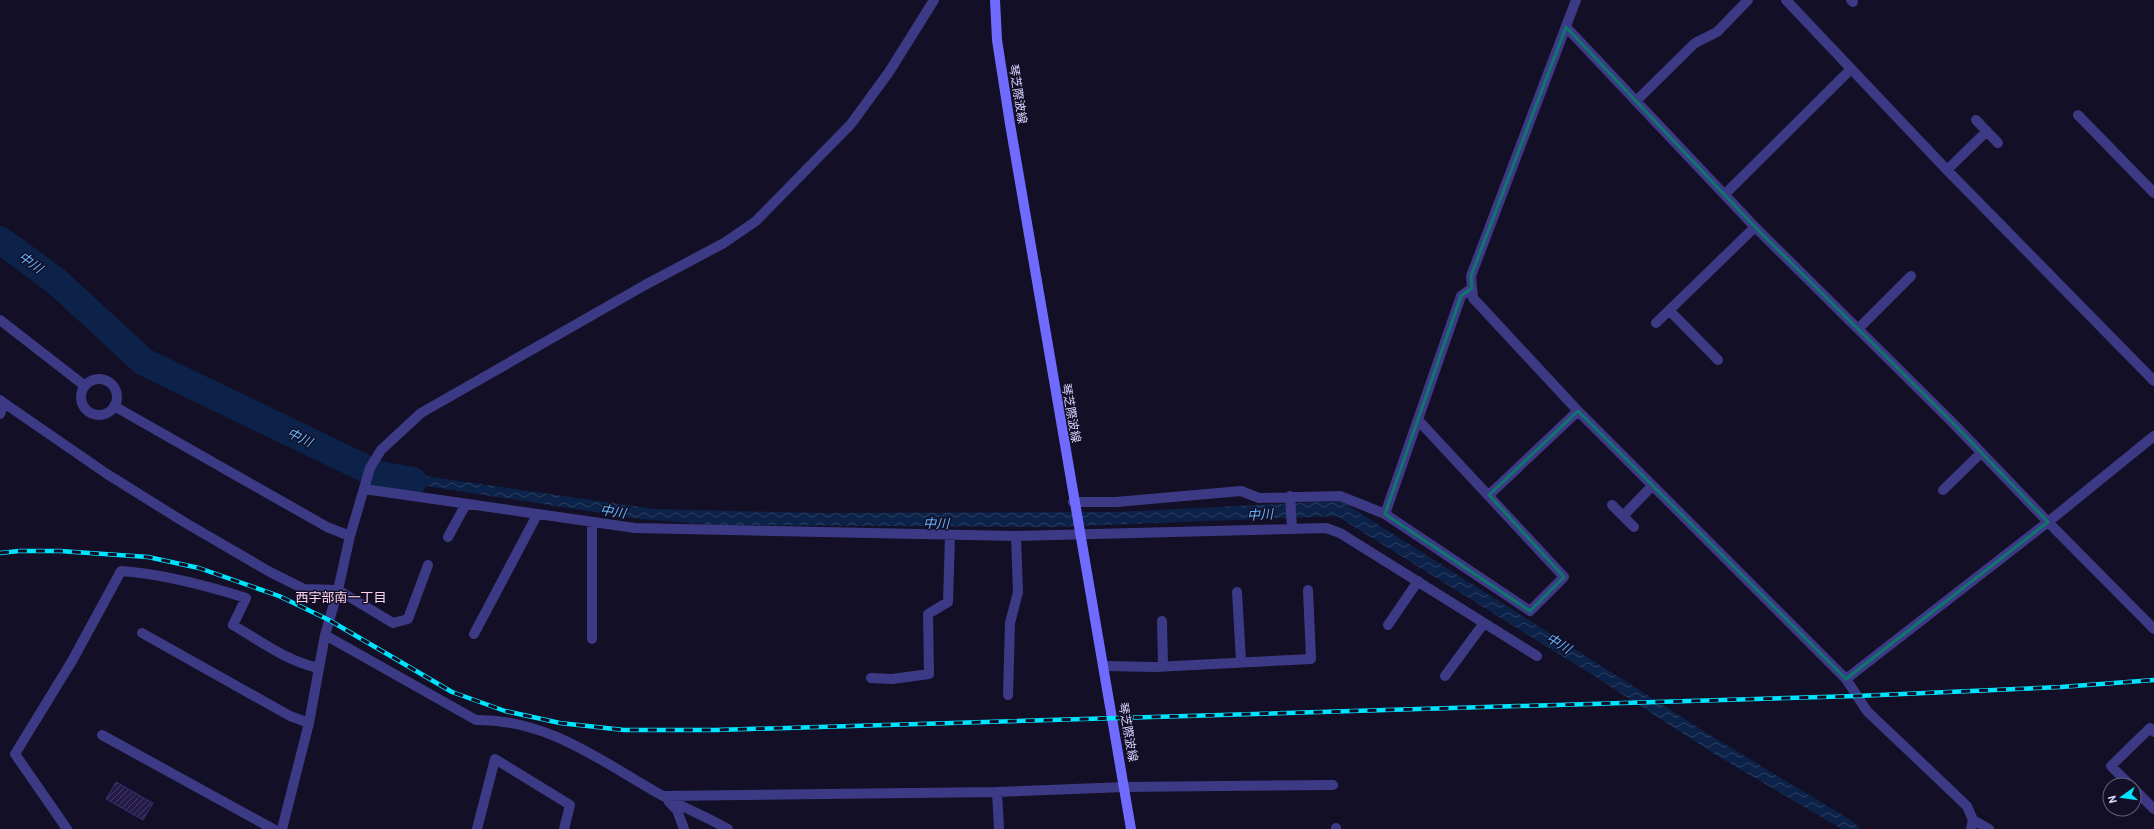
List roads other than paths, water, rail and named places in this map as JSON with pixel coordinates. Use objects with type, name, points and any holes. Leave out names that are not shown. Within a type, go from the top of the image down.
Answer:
[{"type":"main road","name":"琴芝際波線","points":[[995,0],[997,40],[1010,124],[1074,504],[1131,829]]},
{"type":"street","points":[[282,829],[309,723],[325,635],[338,590],[350,536],[370,468],[381,450],[421,413],[646,285],[724,243],[756,221],[851,124],[889,72],[934,0]]},
{"type":"street","points":[[1576,0],[1471,276],[1473,298],[1578,411],[1846,679],[1867,711],[1967,806],[1972,824],[1989,829]]},
{"type":"street","points":[[1637,100],[1695,43],[1717,32],[1748,0]]},
{"type":"street","points":[[1786,0],[1947,170],[2154,381]]},
{"type":"street","points":[[1566,27],[1637,100],[1755,227],[1858,329],[2154,629]]},
{"type":"street","points":[[1725,194],[1851,69]]},
{"type":"street","points":[[2078,115],[2154,193]]},
{"type":"street","points":[[1976,120],[1998,143]]},
{"type":"street","points":[[1947,170],[1987,131]]},
{"type":"street","points":[[1656,323],[1755,227]]},
{"type":"street","points":[[1858,329],[1911,276]]},
{"type":"street","points":[[1385,514],[1419,421],[1461,296],[1472,288]]},
{"type":"street","points":[[1670,311],[1718,360]]},
{"type":"street","points":[[0,320],[84,386]]},
{"type":"street","points":[[93,380],[104,380],[113,386],[117,396],[114,406],[106,414],[94,415],[84,408],[81,397],[84,386],[93,380]]},
{"type":"street","points":[[0,414],[2,402],[114,478],[184,522],[270,572],[304,589],[338,590],[393,623],[408,619],[428,565]]},
{"type":"street","points":[[114,406],[327,527],[350,536]]},
{"type":"street","points":[[1489,495],[1578,411]]},
{"type":"street","points":[[1074,504],[1116,502],[1241,491],[1259,498],[1290,499],[1340,496],[1385,514],[1530,611],[1564,577],[1419,421]]},
{"type":"street","points":[[1846,679],[2048,522],[2154,436]]},
{"type":"street","points":[[1943,490],[1981,453]]},
{"type":"street","points":[[1623,516],[1652,486]]},
{"type":"street","points":[[364,489],[635,528],[679,530],[1016,536],[1079,532],[1291,525],[1326,528],[1340,533],[1537,656]]},
{"type":"street","points":[[1290,499],[1291,525]]},
{"type":"street","points":[[448,537],[466,504]]},
{"type":"street","points":[[1612,505],[1634,527]]},
{"type":"street","points":[[474,634],[537,514]]},
{"type":"street","points":[[592,522],[592,639]]},
{"type":"street","points":[[871,678],[892,679],[929,674],[928,614],[948,602],[950,535]]},
{"type":"street","points":[[1008,695],[1010,623],[1018,592],[1016,536]]},
{"type":"street","points":[[67,829],[15,754],[72,661],[121,571],[157,574],[216,588],[246,598],[233,625],[267,646],[305,665],[319,668]]},
{"type":"street","points":[[1388,626],[1418,581]]},
{"type":"street","points":[[1103,666],[1163,666],[1241,661],[1311,659],[1308,590]]},
{"type":"street","points":[[1238,592],[1241,661]]},
{"type":"street","points":[[1162,621],[1163,666]]},
{"type":"street","points":[[1445,676],[1484,623]]},
{"type":"street","points":[[142,633],[290,716],[309,723]]},
{"type":"street","points":[[325,635],[476,720],[497,719],[536,728],[557,736],[663,796],[728,829]]},
{"type":"street","points":[[2122,777],[2111,766],[2150,728],[2154,732]]},
{"type":"street","points":[[102,735],[273,829]]},
{"type":"street","points":[[477,829],[496,758],[570,805],[564,829]]},
{"type":"street","points":[[663,796],[997,792],[1124,787],[1333,785]]},
{"type":"street","points":[[997,792],[999,829]]},
{"type":"street","points":[[663,796],[677,810],[684,829]]},
{"type":"street","points":[[2142,797],[2154,809]]},
{"type":"water","points":[[376,469],[654,509],[820,513],[1116,512],[1341,501],[1718,740],[1849,819],[1861,829],[1842,829],[1716,755],[1596,677],[1337,516],[1053,527],[717,525],[639,519],[376,478]]},
{"type":"waterway","name":"中川","points":[[0,240],[56,281],[144,362],[379,475],[413,481]]},
{"type":"railway","points":[[0,553],[19,551],[60,551],[148,557],[199,568],[279,596],[329,620],[452,692],[505,711],[560,723],[624,730],[716,730],[1857,696],[2061,687],[2154,680]]},
{"type":"district","name":"西宇部南一丁目","points":[[341,597]]}]
